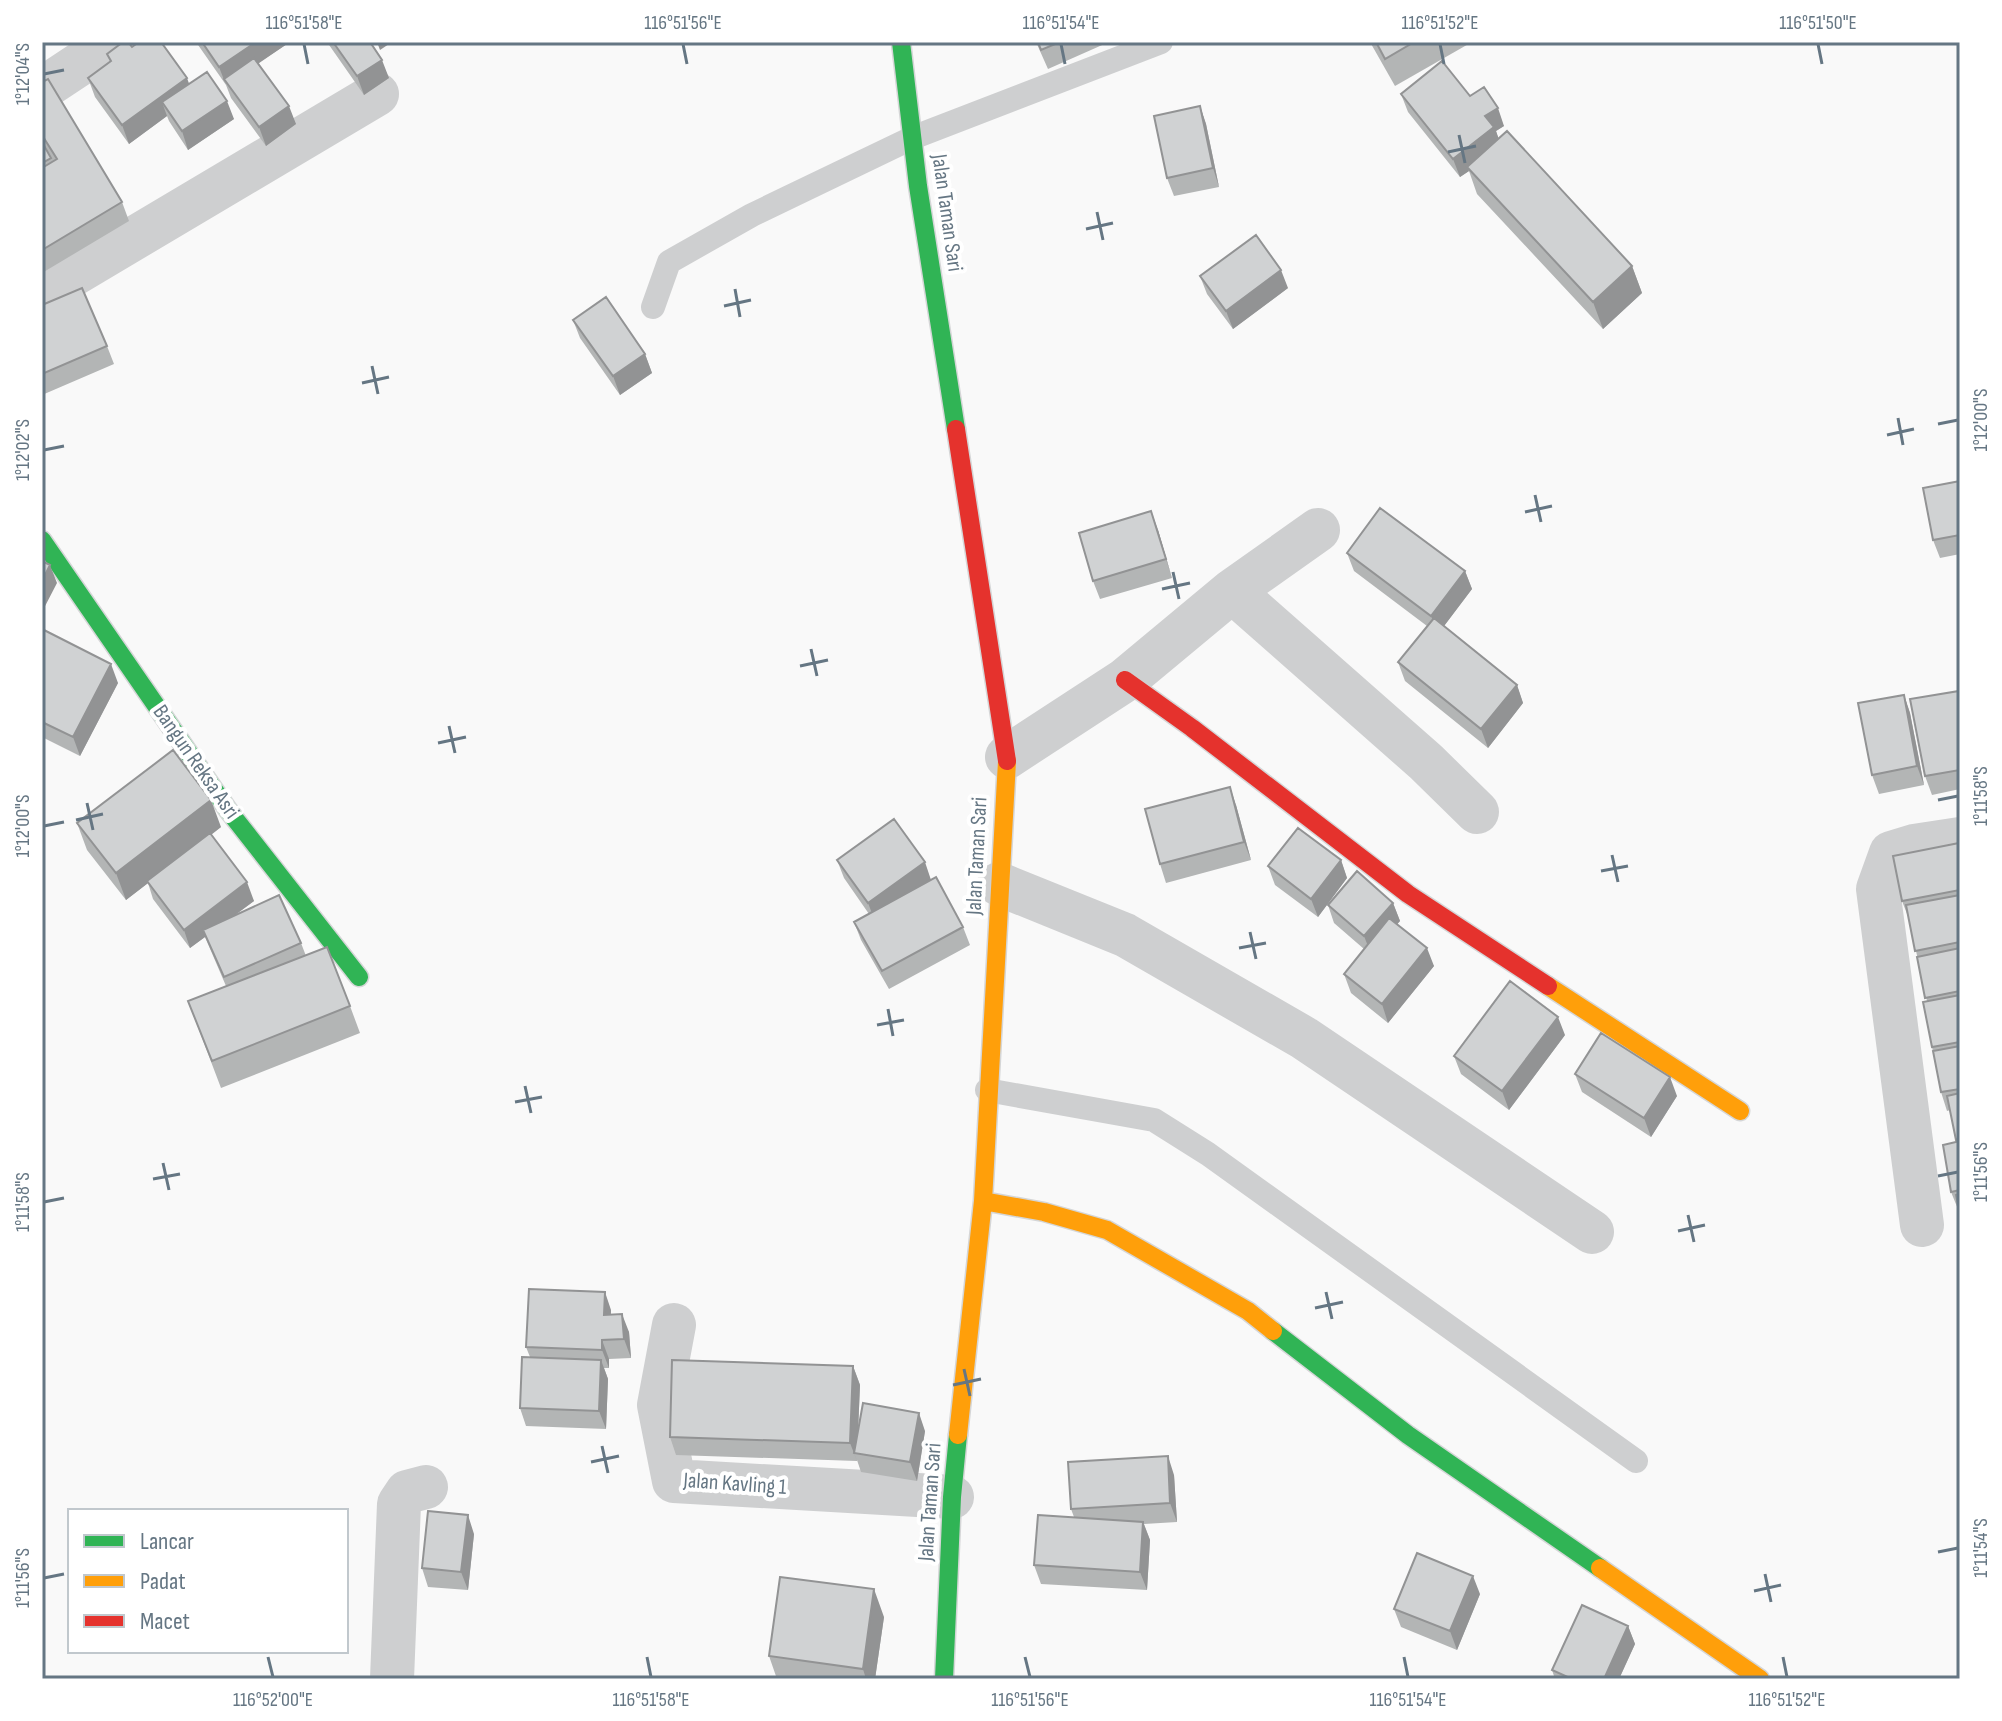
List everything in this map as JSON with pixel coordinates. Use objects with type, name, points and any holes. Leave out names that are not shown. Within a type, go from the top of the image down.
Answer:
[{"type":"street","points":[[45,80],[113,42]]},
{"type":"street","name":"Jalan Taman Sari","points":[[901,42],[912,138],[1007,757],[983,1201],[952,1497],[944,1679]]},
{"type":"street","points":[[42,293],[377,94]]},
{"type":"street","points":[[1007,757],[1125,680],[1232,591],[1318,530]]},
{"type":"street","name":"Bangun Reksa Asri","points":[[42,540],[228,810],[359,977]]},
{"type":"street","points":[[1232,591],[1426,762],[1477,812]]},
{"type":"street","points":[[1125,680],[1408,894],[1740,1111]]},
{"type":"street","points":[[1922,1225],[1878,889],[1891,853],[1960,839]]},
{"type":"street","points":[[999,884],[1125,935],[1304,1038],[1592,1232]]},
{"type":"street","points":[[983,1201],[1044,1212],[1107,1230],[1248,1311],[1408,1435],[1760,1679]]},
{"type":"street","name":"Jalan Kavling 1","points":[[674,1325],[659,1405],[674,1481],[952,1497]]},
{"type":"street","points":[[392,1679],[399,1504],[407,1492],[426,1487]]},
{"type":"lane","points":[[653,307],[669,262],[752,215],[912,138],[1161,42]]},
{"type":"lane","points":[[987,1090],[1154,1120],[1208,1154],[1636,1461]]},
{"type":"building","points":[[123,42],[128,42],[132,47],[139,42],[161,42],[187,78],[122,125],[88,78],[111,61],[107,54]]},
{"type":"building","points":[[202,42],[256,42],[219,67]]},
{"type":"building","points":[[333,42],[370,42],[382,60],[357,76]]},
{"type":"building","points":[[1038,42],[1060,42],[1041,50]]},
{"type":"building","points":[[1376,42],[1414,42],[1385,59]]},
{"type":"building","points":[[254,58],[289,106],[259,127],[224,79]]},
{"type":"building","points":[[1442,61],[1470,96],[1484,87],[1498,108],[1485,116],[1494,127],[1453,159],[1401,94]]},
{"type":"building","points":[[207,72],[227,101],[182,131],[162,102]]},
{"type":"building","points":[[48,79],[122,202],[42,250],[42,168],[57,159],[42,135],[42,82]]},
{"type":"building","points":[[1200,106],[1213,168],[1167,178],[1154,116]]},
{"type":"building","points":[[1507,131],[1632,266],[1593,302],[1467,167]]},
{"type":"building","points":[[42,142],[51,158],[42,163]]},
{"type":"building","points":[[1256,235],[1281,270],[1226,311],[1200,276]]},
{"type":"building","points":[[82,288],[107,346],[42,374],[42,305]]},
{"type":"building","points":[[606,297],[645,354],[613,376],[573,320]]},
{"type":"building","points":[[1960,481],[1960,535],[1933,540],[1923,488]]},
{"type":"building","points":[[1380,508],[1465,571],[1431,616],[1347,553]]},
{"type":"building","points":[[1151,511],[1166,559],[1093,581],[1079,533]]},
{"type":"building","points":[[42,561],[50,565],[42,581]]},
{"type":"building","points":[[1434,618],[1517,685],[1481,729],[1398,662]]},
{"type":"building","points":[[44,630],[111,664],[73,737],[42,722]]},
{"type":"building","points":[[1959,691],[1960,770],[1925,776],[1910,699]]},
{"type":"building","points":[[1904,695],[1917,766],[1872,775],[1858,703]]},
{"type":"building","points":[[173,750],[211,800],[116,873],[77,823]]},
{"type":"building","points":[[1230,787],[1244,842],[1160,864],[1145,809]]},
{"type":"building","points":[[894,819],[925,862],[868,903],[837,860]]},
{"type":"building","points":[[1298,828],[1341,860],[1311,899],[1268,866]]},
{"type":"building","points":[[210,833],[247,882],[184,930],[147,881]]},
{"type":"building","points":[[1959,843],[1960,890],[1902,901],[1893,856]]},
{"type":"building","points":[[1357,871],[1393,903],[1364,936],[1328,905]]},
{"type":"building","points":[[936,877],[963,927],[882,971],[854,922]]},
{"type":"building","points":[[279,895],[301,943],[224,977],[203,930]]},
{"type":"building","points":[[1960,895],[1960,942],[1915,951],[1906,905]]},
{"type":"building","points":[[1389,918],[1427,948],[1382,1004],[1344,974]]},
{"type":"building","points":[[327,947],[350,1006],[212,1061],[188,1001]]},
{"type":"building","points":[[1960,948],[1960,991],[1925,998],[1917,957]]},
{"type":"building","points":[[1510,981],[1558,1017],[1502,1091],[1454,1056]]},
{"type":"building","points":[[1960,995],[1960,1042],[1932,1047],[1923,1002]]},
{"type":"building","points":[[1601,1033],[1670,1077],[1644,1118],[1575,1074]]},
{"type":"building","points":[[1960,1046],[1960,1089],[1941,1092],[1933,1051]]},
{"type":"building","points":[[1960,1093],[1960,1139],[1956,1140],[1947,1096]]},
{"type":"building","points":[[1960,1141],[1960,1190],[1951,1192],[1943,1145]]},
{"type":"building","points":[[529,1289],[605,1292],[604,1315],[622,1314],[624,1339],[602,1340],[602,1350],[526,1347]]},
{"type":"building","points":[[522,1357],[601,1360],[599,1411],[520,1408]]},
{"type":"building","points":[[672,1360],[853,1366],[850,1443],[670,1437]]},
{"type":"building","points":[[863,1403],[919,1413],[910,1462],[854,1453]]},
{"type":"building","points":[[1168,1456],[1170,1503],[1071,1509],[1068,1462]]},
{"type":"building","points":[[428,1511],[468,1515],[461,1572],[422,1568]]},
{"type":"building","points":[[1038,1515],[1143,1522],[1140,1572],[1034,1565]]},
{"type":"building","points":[[1417,1553],[1473,1576],[1450,1631],[1394,1609]]},
{"type":"building","points":[[780,1577],[874,1589],[863,1669],[769,1656]]},
{"type":"building","points":[[1582,1605],[1628,1626],[1604,1679],[1572,1679],[1552,1670]]},
{"type":"traffic: fast","points":[[901,42],[918,186],[956,429]]},
{"type":"traffic: fast","points":[[42,540],[228,810],[359,977]]},
{"type":"traffic: fast","points":[[1273,1331],[1408,1435],[1600,1568]]},
{"type":"traffic: fast","points":[[944,1679],[952,1497],[958,1435]]},
{"type":"traffic: slow","points":[[958,1435],[983,1201],[1007,761]]},
{"type":"traffic: slow","points":[[1548,986],[1740,1111]]},
{"type":"traffic: slow","points":[[983,1201],[1044,1212],[1107,1230],[1248,1311],[1273,1331]]},
{"type":"traffic: slow","points":[[1600,1568],[1760,1679]]},
{"type":"traffic: jam","points":[[956,429],[1007,761]]},
{"type":"traffic: jam","points":[[1125,680],[1408,894],[1548,986]]}]
